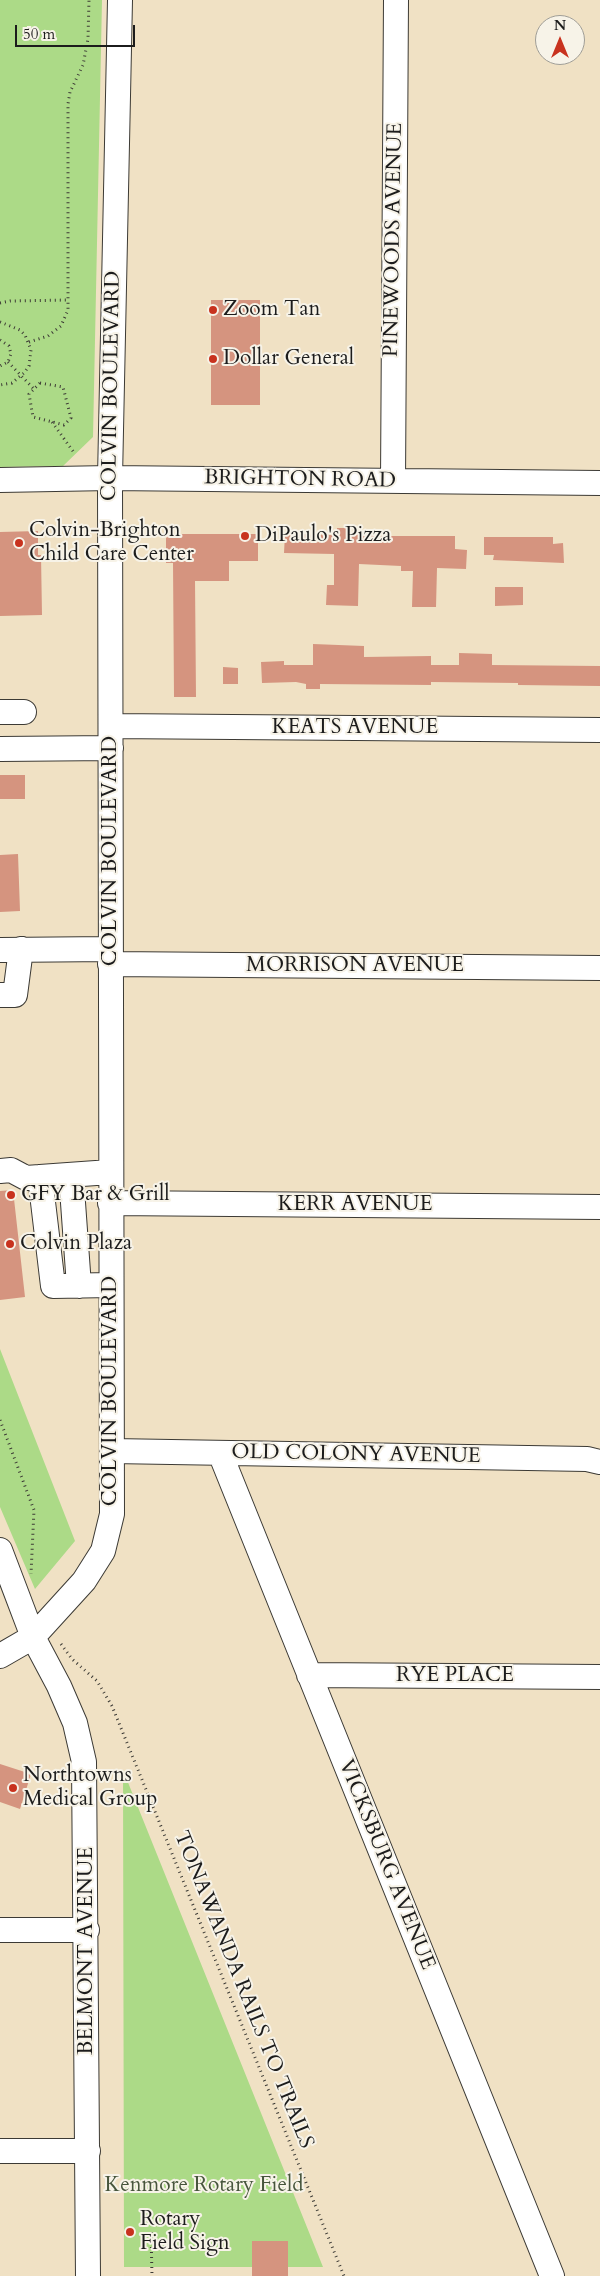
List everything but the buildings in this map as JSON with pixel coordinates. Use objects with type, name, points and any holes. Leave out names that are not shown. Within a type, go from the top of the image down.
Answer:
[{"type":"street","name":"COLVIN BOULEVARD","points":[[0,1656],[33,1637],[84,1581],[103,1551],[112,1514],[110,478],[120,0]]},
{"type":"street","name":"PINEWOODS AVENUE","points":[[393,481],[396,0]]},
{"type":"street","name":"BRIGHTON ROAD","points":[[0,480],[110,478],[600,483]]},
{"type":"street","points":[[0,712],[24,712]]},
{"type":"street","name":"KEATS AVENUE","points":[[0,749],[111,737],[600,730]]},
{"type":"street","points":[[0,995],[15,995],[10,950]]},
{"type":"street","name":"MORRISON AVENUE","points":[[10,950],[110,956],[600,968]]},
{"type":"street","points":[[0,1171],[12,1170],[26,1178],[110,1172]]},
{"type":"street","points":[[71,1175],[80,1286]]},
{"type":"street","points":[[40,1177],[53,1286],[111,1285]]},
{"type":"street","name":"KERR AVENUE","points":[[110,1204],[600,1208]]},
{"type":"street","name":"OLD COLONY AVENUE","points":[[112,1451],[587,1459],[600,1462]]},
{"type":"street","name":"VICKSBURG AVENUE","points":[[220,1453],[552,2276]]},
{"type":"street","name":"BELMONT AVENUE","points":[[0,1550],[33,1637],[62,1692],[81,1742],[86,1785],[88,2276]]},
{"type":"street","name":"RYE PLACE","points":[[309,1675],[600,1677]]},
{"type":"street","points":[[0,1930],[87,1930]]},
{"type":"street","points":[[0,2151],[88,2151]]},
{"type":"path","points":[[29,342],[48,336],[61,326],[68,310],[68,104],[70,92],[83,65],[88,39],[89,0]]},
{"type":"path","points":[[0,303],[10,301],[68,300]]},
{"type":"path","points":[[0,322],[20,330],[29,342],[30,358],[22,376],[12,383],[0,385]]},
{"type":"path","points":[[0,340],[7,343],[11,350],[8,362],[0,366]]},
{"type":"path","points":[[8,362],[33,388]]},
{"type":"path","points":[[40,383],[63,387],[71,418],[64,425],[33,417],[29,394],[33,388],[40,383]]},
{"type":"path","points":[[52,422],[75,454]]},
{"type":"path","points":[[0,1420],[34,1510],[30,1561],[32,1578]]},
{"type":"path","name":"TONAWANDA RAILS TO TRAILS","points":[[61,1644],[72,1659],[97,1681],[112,1706],[344,2276]]},
{"type":"path","points":[[150,2232],[152,2276]]},
{"type":"green space","points":[[0,0],[102,0],[93,437],[63,466],[0,467]]},
{"type":"green space","points":[[0,1349],[75,1541],[35,1589],[0,1507]]},
{"type":"green space","name":"Kenmore Rotary Field","points":[[123,1770],[323,2267],[124,2267]]},
{"type":"place","name":"Zoom Tan","points":[[213,310]]},
{"type":"place","name":"Dollar General","points":[[213,359]]},
{"type":"place","name":"DiPaulo's Pizza","points":[[245,536]]},
{"type":"place","name":"Colvin-Brighton Child Care Center","points":[[19,543]]},
{"type":"place","name":"GFY Bar & Grill","points":[[11,1195]]},
{"type":"place","name":"Colvin Plaza","points":[[10,1244]]},
{"type":"place","name":"Northtowns Medical Group","points":[[13,1788]]},
{"type":"place","name":"Rotary Field Sign","points":[[130,2232]]}]
